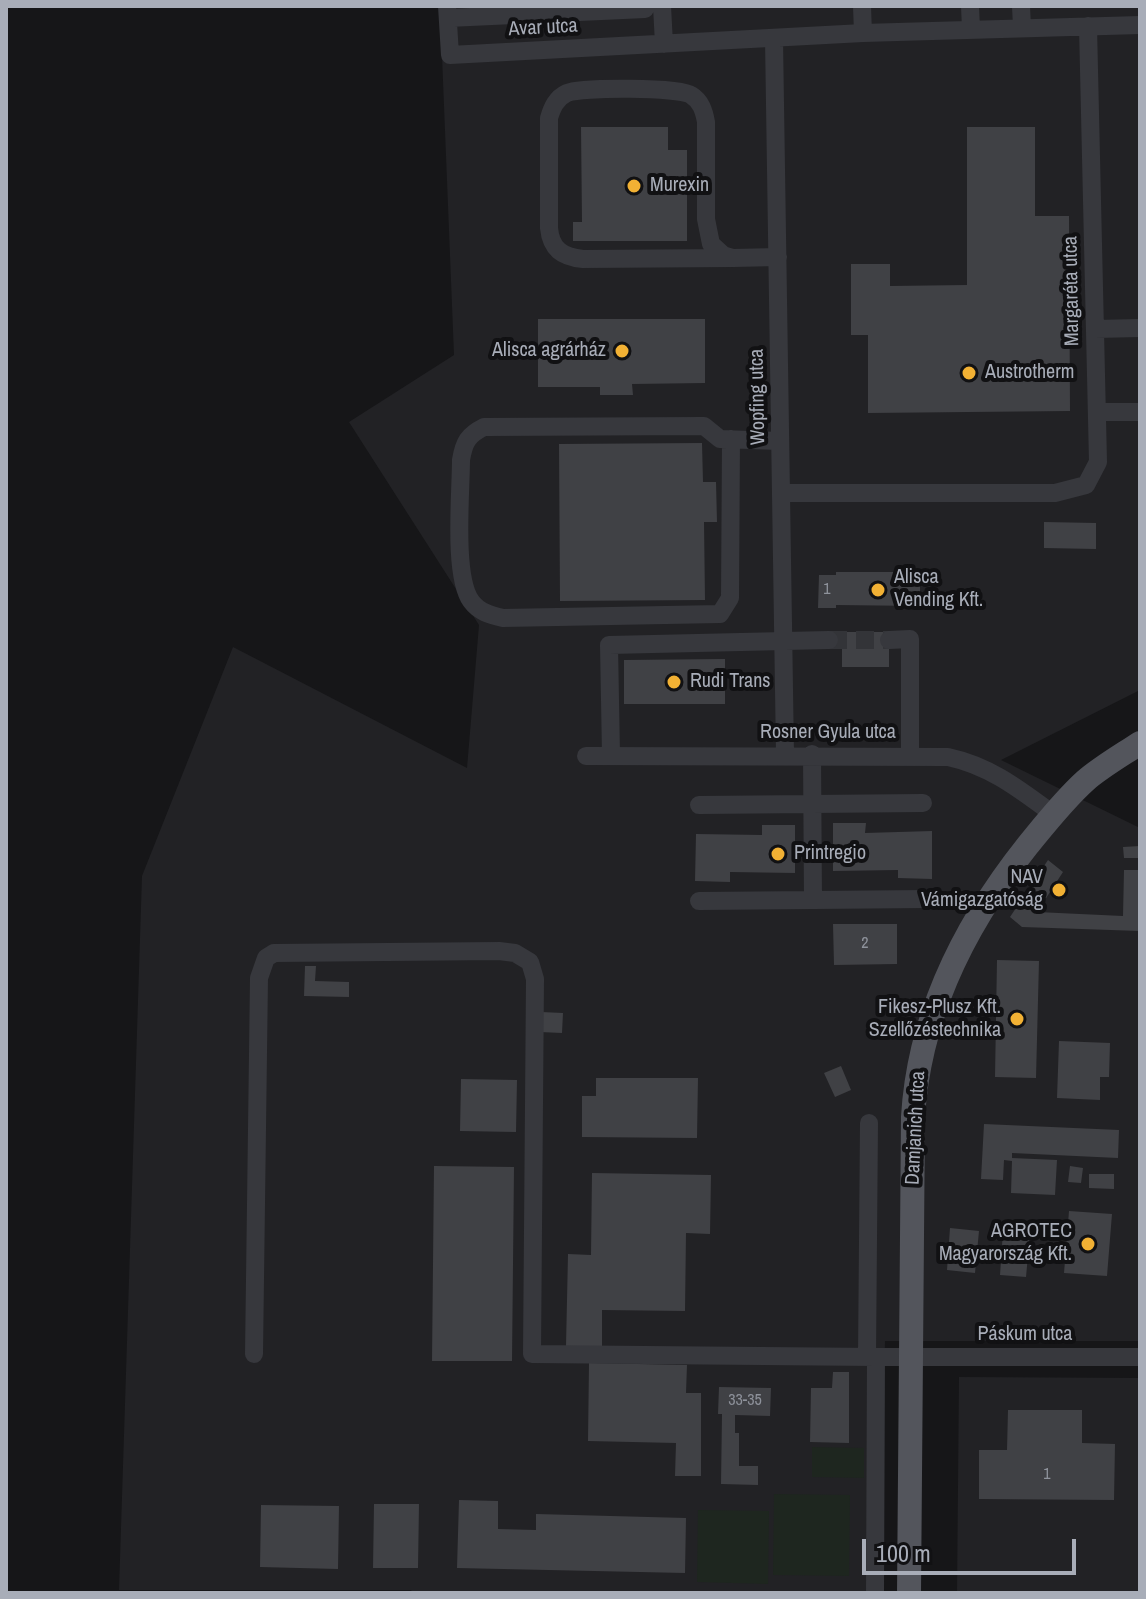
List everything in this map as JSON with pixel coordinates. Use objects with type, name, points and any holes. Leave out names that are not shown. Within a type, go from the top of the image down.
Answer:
[{"type":"main road","name":"Damjanich utca","points":[[909,1593],[913,1117],[923,1046],[944,980],[972,925],[1001,879],[1053,814],[1086,780],[1140,743]]},
{"type":"street","points":[[862,6],[863,33]]},
{"type":"street","points":[[970,6],[971,29]]},
{"type":"street","points":[[1021,6],[1022,27]]},
{"type":"street","points":[[447,12],[651,7],[655,44]]},
{"type":"street","name":"Avar utca","points":[[447,12],[450,55],[863,33],[1140,25]]},
{"type":"street","name":"Margaréta utca","points":[[781,493],[1055,493],[1086,485],[1098,462],[1088,26]]},
{"type":"street","name":"Wopfing utca","points":[[774,39],[785,754]]},
{"type":"street","points":[[733,258],[715,250],[707,234],[706,122],[698,100],[681,90],[657,89],[574,91],[555,103],[549,118],[549,228],[550,238],[559,252],[568,258],[583,259],[733,258],[778,257]]},
{"type":"street","points":[[1095,329],[1140,328]]},
{"type":"street","points":[[1098,412],[1140,412]]},
{"type":"street","points":[[731,439],[730,598],[720,614],[503,618],[477,608],[466,592],[461,573],[461,460],[464,443],[473,432],[484,427],[704,426],[720,439],[731,439],[780,441]]},
{"type":"street","points":[[889,640],[910,639],[910,756]]},
{"type":"street","points":[[611,755],[609,645],[829,640]]},
{"type":"street","points":[[812,754],[813,900]]},
{"type":"street","name":"Rosner Gyula utca","points":[[586,756],[812,754],[948,757],[977,765],[1008,780],[1053,814]]},
{"type":"street","points":[[699,805],[923,803]]},
{"type":"street","points":[[699,901],[927,899]]},
{"type":"street","name":"Páskum utca","points":[[254,1354],[259,978],[266,958],[274,953],[506,951],[530,962],[535,979],[532,1354],[1140,1357]]},
{"type":"street","points":[[869,1123],[875,1593]]},
{"type":"shaded area","points":[[440,6],[1140,6],[1140,690],[1001,760],[1140,828],[1140,1341],[885,1341],[880,1593],[119,1590],[142,876],[233,647],[467,768],[479,625],[349,422],[454,355]]},
{"type":"shaded area","points":[[959,1377],[1140,1378],[1140,1593],[957,1593]]},
{"type":"shaded area","points":[[812,1447],[864,1448],[864,1478],[812,1477]]},
{"type":"shaded area","points":[[774,1494],[850,1495],[849,1576],[773,1575]]},
{"type":"shaded area","points":[[698,1510],[769,1511],[768,1584],[697,1582]]},
{"type":"building","name":"Murexin","points":[[581,127],[668,127],[668,150],[687,150],[687,241],[573,241],[573,222],[582,222]]},
{"type":"building","name":"Austrotherm","points":[[967,127],[1035,127],[1035,216],[1069,216],[1070,411],[868,413],[868,335],[851,335],[851,264],[890,264],[890,286],[967,285]]},
{"type":"building","name":"Alisca agrárház","points":[[538,319],[705,319],[705,383],[632,384],[633,395],[600,395],[600,387],[538,387]]},
{"type":"building","points":[[702,443],[703,482],[716,482],[717,522],[704,522],[705,600],[560,601],[559,444]]},
{"type":"building","points":[[1044,522],[1096,523],[1096,549],[1044,548]]},
{"type":"building","name":"Alisca Vending Kft.","points":[[836,572],[920,572],[920,606],[836,605],[836,608],[818,608],[819,575],[836,575]]},
{"type":"building","points":[[829,632],[889,632],[889,667],[842,667],[842,648],[829,648]]},
{"type":"building","name":"Rudi Trans","points":[[725,659],[725,704],[624,704],[624,660]]},
{"type":"building","points":[[833,823],[866,823],[865,833],[932,831],[932,879],[898,878],[898,870],[833,871]]},
{"type":"building","points":[[762,825],[795,825],[795,873],[730,872],[730,882],[695,881],[696,834],[762,835]]},
{"type":"building","points":[[1140,846],[1140,858],[1124,858],[1123,847]]},
{"type":"building","points":[[1048,860],[1063,872],[1037,912],[1123,916],[1124,870],[1140,870],[1140,931],[1022,927],[1010,917]]},
{"type":"building","points":[[833,924],[897,924],[897,964],[834,965]]},
{"type":"building","name":"Fikesz-Plusz Kft. Szellőzéstechnika","points":[[997,960],[1039,961],[1036,1078],[995,1077]]},
{"type":"building","points":[[305,966],[316,966],[315,981],[349,982],[349,997],[304,996]]},
{"type":"building","points":[[541,1012],[563,1013],[562,1033],[540,1032]]},
{"type":"building","points":[[1059,1041],[1110,1043],[1109,1077],[1100,1077],[1100,1100],[1057,1098]]},
{"type":"building","points":[[841,1066],[851,1090],[835,1097],[824,1073]]},
{"type":"building","points":[[596,1078],[698,1078],[697,1138],[582,1137],[582,1096],[596,1096]]},
{"type":"building","points":[[461,1079],[517,1080],[516,1132],[460,1131]]},
{"type":"building","points":[[984,1124],[1119,1130],[1118,1158],[1012,1153],[1012,1158],[1057,1160],[1055,1195],[1011,1193],[1012,1161],[1004,1160],[1003,1180],[981,1179]]},
{"type":"building","points":[[434,1166],[514,1167],[512,1361],[432,1361]]},
{"type":"building","points":[[1070,1166],[1083,1168],[1081,1183],[1068,1182]]},
{"type":"building","points":[[592,1173],[711,1175],[710,1234],[686,1233],[685,1311],[602,1310],[602,1346],[566,1346],[568,1254],[591,1255]]},
{"type":"building","points":[[1089,1174],[1114,1174],[1114,1189],[1089,1188]]},
{"type":"building","name":"AGROTEC Magyarország Kft.","points":[[1069,1211],[1112,1214],[1107,1276],[1064,1273]]},
{"type":"building","points":[[950,1228],[979,1231],[975,1273],[947,1270]]},
{"type":"building","points":[[1003,1231],[1030,1234],[1026,1277],[1000,1275]]},
{"type":"building","points":[[589,1363],[687,1365],[686,1393],[701,1393],[701,1476],[675,1476],[676,1443],[588,1441]]},
{"type":"building","points":[[833,1372],[849,1372],[849,1443],[810,1442],[811,1388],[832,1388]]},
{"type":"building","points":[[719,1387],[771,1388],[770,1416],[735,1415],[735,1433],[739,1433],[739,1466],[758,1466],[758,1485],[721,1484],[722,1414],[718,1414]]},
{"type":"building","points":[[1008,1410],[1082,1410],[1082,1443],[1115,1444],[1114,1500],[979,1499],[979,1450],[1007,1450]]},
{"type":"building","points":[[459,1500],[498,1501],[498,1529],[536,1530],[536,1514],[686,1518],[685,1573],[457,1568]]},
{"type":"building","points":[[374,1504],[419,1504],[418,1568],[373,1568]]},
{"type":"building","points":[[261,1505],[339,1506],[338,1569],[260,1567]]},
{"type":"tunnel","points":[[829,640],[889,640]]},
{"type":"place","name":"Murexin","points":[[634,186]]},
{"type":"place","name":"Alisca agrárház","points":[[622,351]]},
{"type":"place","name":"Austrotherm","points":[[969,373]]},
{"type":"place","name":"Alisca Vending Kft.","points":[[878,590]]},
{"type":"place","name":"Rudi Trans","points":[[674,682]]},
{"type":"place","name":"Printregio","points":[[778,854]]},
{"type":"place","name":"NAV Vámigazgatóság","points":[[1059,890]]},
{"type":"place","name":"Fikesz-Plusz Kft. Szellőzéstechnika","points":[[1017,1019]]},
{"type":"place","name":"AGROTEC Magyarország Kft.","points":[[1088,1244]]}]
